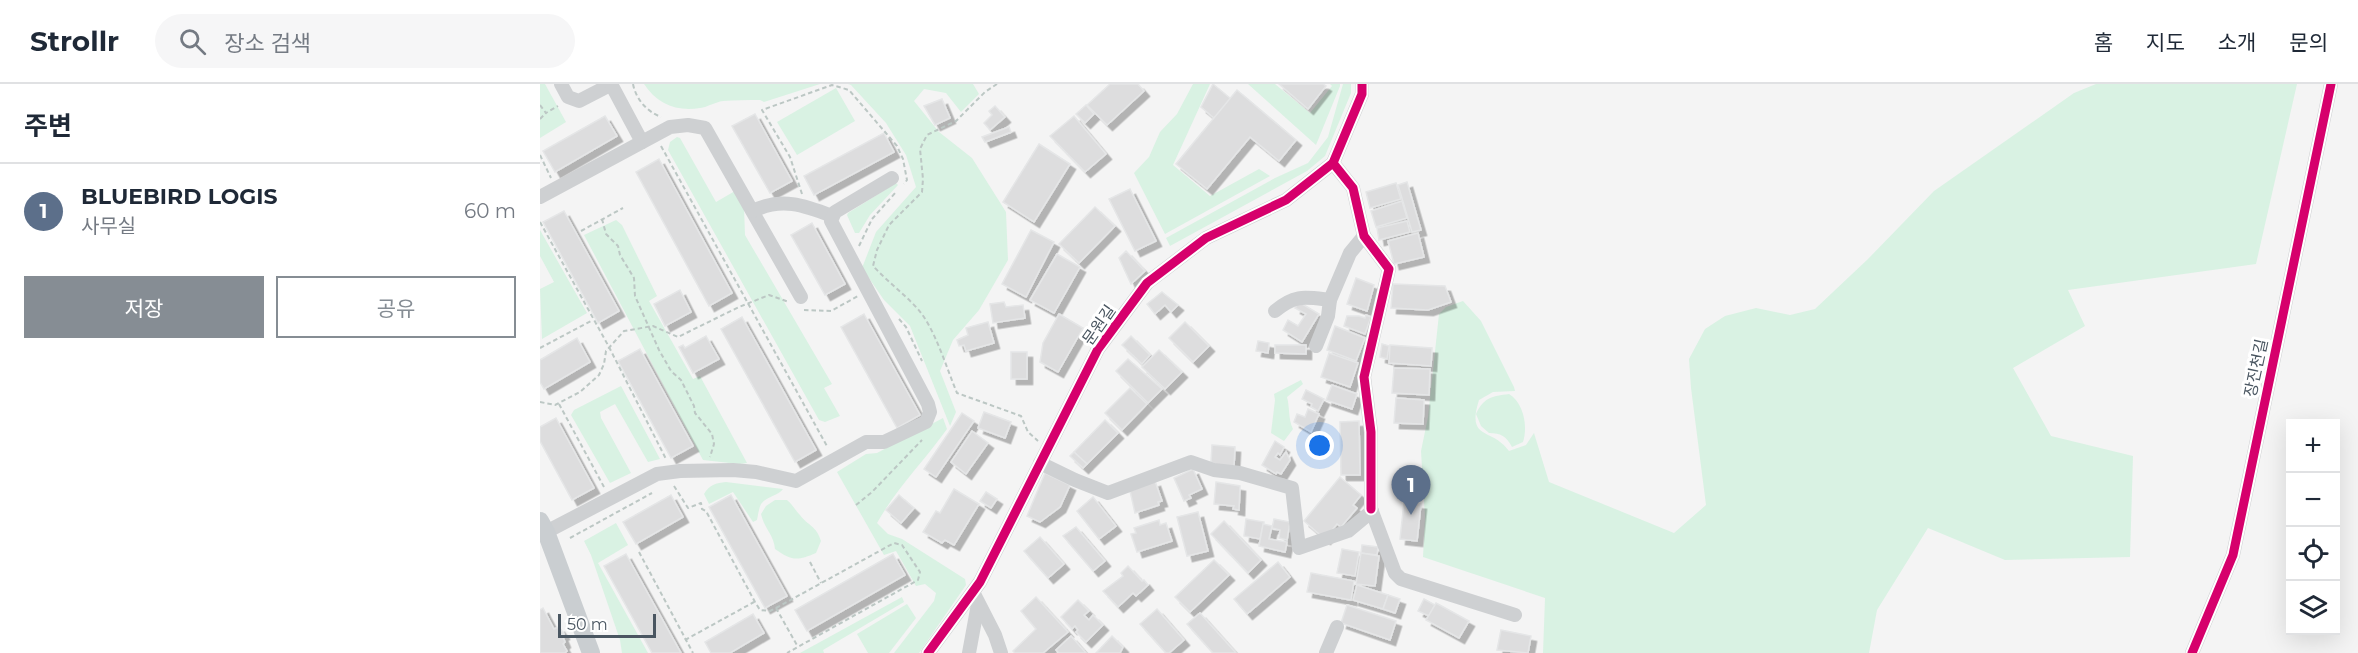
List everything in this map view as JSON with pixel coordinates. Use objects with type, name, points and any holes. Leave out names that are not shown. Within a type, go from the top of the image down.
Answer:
[{"type":"main road","points":[[543,527],[591,653]]},
{"type":"street","points":[[561,84],[572,100],[579,100],[611,84],[642,142]]},
{"type":"street","name":"문원길","points":[[928,653],[976,598],[980,582],[1098,349],[1147,283],[1206,238],[1286,200],[1333,163],[1362,94],[1362,84]]},
{"type":"street","name":"장진천길","points":[[2192,653],[2233,555],[2331,84]]},
{"type":"street","points":[[540,197],[669,127],[683,125],[705,128],[753,211],[800,304]]},
{"type":"street","points":[[1333,163],[1353,188],[1364,236],[1389,269],[1364,377],[1371,432],[1372,510],[1395,573],[1401,579],[1515,615]]},
{"type":"street","points":[[832,216],[892,178]]},
{"type":"street","points":[[753,211],[768,204],[787,202],[832,216]]},
{"type":"street","points":[[543,527],[657,474],[706,471],[756,472],[796,482],[866,442],[884,442],[926,422],[930,412],[928,404],[831,221],[832,216]]},
{"type":"street","points":[[1317,346],[1328,316],[1330,300],[1350,253],[1364,236]]},
{"type":"street","points":[[1275,311],[1287,300],[1302,297],[1330,300]]},
{"type":"street","points":[[1040,463],[1075,480],[1108,492],[1191,462],[1214,470],[1240,472],[1292,488],[1299,548],[1348,531],[1372,510]]},
{"type":"street","points":[[969,653],[976,598]]},
{"type":"street","points":[[976,598],[995,635],[1001,653]]},
{"type":"street","points":[[1326,653],[1337,627]]},
{"type":"path","points":[[633,84],[635,93],[652,114],[683,125]]},
{"type":"path","points":[[997,84],[985,92],[956,121],[927,135],[920,149],[922,192],[889,225],[877,250],[873,266],[892,287],[918,309],[931,332],[957,393],[1021,416],[1028,432],[1047,449]]},
{"type":"path","points":[[802,205],[802,190],[790,157],[762,110],[832,85],[841,86],[849,90],[897,146],[903,159],[907,180],[872,219],[857,250]]},
{"type":"path","points":[[540,119],[546,112],[572,100]]},
{"type":"path","points":[[540,105],[546,112]]},
{"type":"path","points":[[660,145],[830,451]]},
{"type":"path","points":[[540,155],[556,188]]},
{"type":"path","points":[[582,231],[622,208]]},
{"type":"path","points":[[602,219],[606,234],[618,246],[620,255],[634,278],[635,296],[671,371],[681,380],[689,394],[695,413],[712,434],[714,444],[706,471]]},
{"type":"path","points":[[540,222],[609,347],[669,464]]},
{"type":"path","points":[[540,402],[559,404],[580,392],[599,375],[606,351],[624,331],[649,326],[678,337],[769,295],[831,311],[860,294]]},
{"type":"path","points":[[898,318],[906,327],[922,362]]},
{"type":"path","points":[[540,348],[594,320]]},
{"type":"path","points":[[559,404],[604,487]]},
{"type":"path","points":[[856,505],[872,492],[926,436]]},
{"type":"path","points":[[671,485],[676,486],[688,508],[701,503],[702,509],[706,511],[760,610],[770,611],[894,543],[902,545],[920,572],[918,580],[787,653]]},
{"type":"path","points":[[570,537],[655,491]]},
{"type":"path","points":[[639,552],[693,653]]},
{"type":"path","points":[[810,562],[821,583]]},
{"type":"path","points":[[685,639],[755,602]]},
{"type":"path","points":[[776,608],[798,647]]},
{"type":"green space","points":[[540,84],[545,84],[566,122],[540,138]]},
{"type":"green space","points":[[644,84],[820,84],[764,102],[760,100],[723,101],[703,107],[683,109],[661,101]]},
{"type":"green space","points":[[848,84],[973,84],[979,94],[961,112],[946,93],[924,89],[914,101],[939,132],[972,158],[1006,212],[1008,260],[979,310],[953,340],[940,371],[956,412],[950,426],[910,326],[884,300],[862,268],[876,232],[916,187],[906,155],[886,123]]},
{"type":"green space","points":[[1193,84],[1210,84],[1173,165],[1210,196],[1259,169],[1270,176],[1165,234],[1134,173],[1149,157],[1160,132],[1177,114]]},
{"type":"green space","points":[[1248,84],[1275,84],[1310,113],[1332,86],[1330,84],[1340,84],[1340,86],[1316,145]]},
{"type":"green space","points":[[1343,84],[1351,84],[1351,93],[1325,156],[1307,171],[1170,246],[1166,238],[1275,178],[1308,163],[1328,137]]},
{"type":"green space","points":[[2096,84],[2297,84],[2256,264],[2068,290],[2085,326],[2013,368],[2051,436],[2133,456],[2130,557],[2005,560],[1928,528],[1877,610],[1869,653],[1543,653],[1545,598],[1423,557],[1425,517],[1421,451],[1428,417],[1439,314],[1446,307],[1463,301],[1481,321],[1514,387],[1515,391],[1493,392],[1479,400],[1476,413],[1478,428],[1509,451],[1526,445],[1534,433],[1549,482],[1674,533],[1706,505],[1689,359],[1705,329],[1725,316],[1756,308],[1790,315],[1815,309],[1868,259],[1934,191],[2074,93]]},
{"type":"green space","points":[[836,88],[855,121],[797,155],[777,122]]},
{"type":"green space","points":[[677,137],[680,138],[716,202],[735,191],[744,207],[745,235],[832,384],[824,388],[840,416],[825,422],[819,420],[668,150],[670,142]]},
{"type":"green space","points":[[896,183],[898,185],[870,215],[859,233],[855,233],[848,213]]},
{"type":"green space","points":[[616,220],[622,225],[657,296],[649,301],[693,379],[700,376],[747,463],[703,460],[584,235]]},
{"type":"green space","points":[[540,230],[587,313],[542,339],[540,289],[554,282],[540,256]]},
{"type":"green space","points":[[1301,380],[1303,384],[1287,397],[1293,429],[1284,441],[1271,433],[1274,394]]},
{"type":"green space","points":[[621,386],[660,459],[648,462],[615,404],[600,412],[601,418],[631,473],[610,483],[571,415],[574,410]]},
{"type":"green space","points":[[1509,394],[1518,403],[1525,423],[1523,442],[1512,447],[1503,436],[1489,433],[1481,426],[1476,414],[1482,404],[1489,399]]},
{"type":"green space","points":[[943,418],[947,429],[901,487],[877,523],[888,534],[902,539],[965,579],[966,585],[919,653],[894,653],[934,601],[936,593],[925,584],[916,586],[896,551],[884,555],[837,472],[866,454],[877,453]]},
{"type":"green space","points":[[726,482],[783,489],[761,504],[757,520],[753,522],[733,492],[709,504],[704,494],[708,488]]},
{"type":"green space","points":[[775,500],[787,500],[817,532],[821,541],[816,553],[795,559],[775,549],[761,514],[766,506]]},
{"type":"green space","points":[[616,523],[628,545],[598,563],[648,653],[622,653],[620,640],[584,541]]},
{"type":"green space","points":[[902,597],[904,602],[823,650],[824,653],[800,653]]},
{"type":"green space","points":[[907,604],[916,618],[889,653],[868,653],[857,634]]},
{"type":"building","points":[[1110,84],[1138,84],[1144,91],[1107,125],[1087,105]]},
{"type":"building","points":[[1213,84],[1231,99],[1214,118],[1201,107]]},
{"type":"building","points":[[1279,84],[1323,84],[1326,86],[1308,109]]},
{"type":"building","points":[[1237,90],[1296,140],[1279,161],[1250,137],[1207,189],[1176,164]]},
{"type":"building","points":[[942,99],[950,118],[935,125],[924,106]]},
{"type":"building","points":[[1086,105],[1094,114],[1085,123],[1076,114]]},
{"type":"building","points":[[995,106],[1005,117],[990,130],[984,123],[992,115],[989,111]]},
{"type":"building","points":[[755,114],[792,181],[770,193],[732,126]]},
{"type":"building","points":[[605,116],[617,136],[555,172],[543,151]]},
{"type":"building","points":[[1074,116],[1106,154],[1085,172],[1050,136]]},
{"type":"building","points":[[1009,127],[1011,132],[985,142],[982,137]]},
{"type":"building","points":[[884,133],[894,152],[814,195],[804,176]]},
{"type":"building","points":[[1039,144],[1070,164],[1034,222],[1003,202]]},
{"type":"building","points":[[659,159],[732,293],[709,306],[636,172]]},
{"type":"building","points":[[1407,182],[1421,230],[1412,232],[1398,185]]},
{"type":"building","points":[[1396,183],[1401,199],[1370,208],[1366,192]]},
{"type":"building","points":[[1130,189],[1156,241],[1135,251],[1109,199]]},
{"type":"building","points":[[1402,201],[1407,218],[1376,227],[1371,211]]},
{"type":"building","points":[[1095,207],[1115,226],[1079,263],[1059,244]]},
{"type":"building","points":[[564,211],[619,311],[598,323],[543,222]]},
{"type":"building","points":[[1407,221],[1410,232],[1379,240],[1377,228]]},
{"type":"building","points":[[812,223],[845,284],[825,295],[791,235]]},
{"type":"building","points":[[1031,230],[1054,242],[1026,297],[1002,284]]},
{"type":"building","points":[[1418,233],[1424,257],[1394,264],[1388,241]]},
{"type":"building","points":[[1126,251],[1145,271],[1131,284],[1119,258]]},
{"type":"building","points":[[1057,254],[1080,267],[1054,313],[1030,300]]},
{"type":"building","points":[[1356,278],[1374,285],[1367,311],[1347,304]]},
{"type":"building","points":[[1393,284],[1445,286],[1451,302],[1428,310],[1391,308]]},
{"type":"building","points":[[680,290],[691,312],[665,326],[654,304]]},
{"type":"building","points":[[1162,292],[1178,305],[1171,312],[1165,305],[1155,314],[1147,304]]},
{"type":"building","points":[[1004,302],[1006,307],[1023,305],[1025,318],[993,323],[990,304]]},
{"type":"building","points":[[1299,302],[1319,314],[1302,342],[1283,330],[1288,320],[1298,326],[1306,314],[1295,308]]},
{"type":"building","points":[[864,314],[920,415],[897,428],[841,327]]},
{"type":"building","points":[[1059,314],[1083,328],[1058,372],[1040,362],[1043,343]]},
{"type":"building","points":[[1366,315],[1371,317],[1365,334],[1344,326],[1347,316],[1365,318]]},
{"type":"building","points":[[742,317],[816,450],[795,462],[721,329]]},
{"type":"building","points":[[988,322],[994,343],[966,351],[964,345],[959,346],[957,340],[968,335],[966,328]]},
{"type":"building","points":[[1185,322],[1209,346],[1193,362],[1169,338]]},
{"type":"building","points":[[1335,326],[1365,338],[1356,361],[1327,350]]},
{"type":"building","points":[[706,336],[719,359],[693,373],[679,347],[683,345],[685,348]]},
{"type":"building","points":[[1131,336],[1150,355],[1142,364],[1122,345]]},
{"type":"building","points":[[577,338],[590,362],[544,389],[540,382],[540,360]]},
{"type":"building","points":[[1258,341],[1269,343],[1268,353],[1256,351]]},
{"type":"building","points":[[1382,344],[1389,346],[1387,359],[1380,357]]},
{"type":"building","points":[[1275,345],[1306,345],[1306,354],[1275,353]]},
{"type":"building","points":[[1390,345],[1432,348],[1431,366],[1389,363]]},
{"type":"building","points":[[640,349],[693,446],[671,458],[618,361]]},
{"type":"building","points":[[1159,350],[1182,372],[1165,389],[1142,367]]},
{"type":"building","points":[[1011,352],[1027,352],[1027,379],[1011,379]]},
{"type":"building","points":[[1329,353],[1358,363],[1350,387],[1321,377]]},
{"type":"building","points":[[1128,359],[1162,389],[1148,403],[1116,371]]},
{"type":"building","points":[[1394,368],[1430,369],[1429,395],[1392,393]]},
{"type":"building","points":[[1332,385],[1357,394],[1352,409],[1326,400]]},
{"type":"building","points":[[1130,388],[1147,404],[1122,430],[1105,413]]},
{"type":"building","points":[[1306,390],[1324,399],[1318,411],[1311,407],[1312,404],[1302,399]]},
{"type":"building","points":[[1396,398],[1424,400],[1423,424],[1394,423]]},
{"type":"building","points":[[1308,409],[1319,414],[1311,432],[1294,422],[1297,414],[1305,417]]},
{"type":"building","points":[[984,412],[1011,422],[1005,438],[978,428]]},
{"type":"building","points":[[962,413],[974,421],[936,477],[924,469]]},
{"type":"building","points":[[556,418],[594,488],[572,500],[540,441],[540,427]]},
{"type":"building","points":[[1105,420],[1118,433],[1087,464],[1074,452]]},
{"type":"building","points":[[1359,421],[1360,475],[1341,475],[1340,422]]},
{"type":"building","points":[[972,431],[988,443],[966,474],[951,462]]},
{"type":"building","points":[[1275,441],[1284,447],[1280,455],[1278,453],[1275,457],[1280,460],[1286,452],[1290,460],[1281,474],[1277,472],[1276,474],[1262,465]]},
{"type":"building","points":[[1212,445],[1235,447],[1234,466],[1219,466],[1211,462]]},
{"type":"building","points":[[1074,452],[1087,464],[1083,468],[1070,456]]},
{"type":"building","points":[[1193,469],[1202,489],[1189,495],[1191,498],[1184,501],[1174,478]]},
{"type":"building","points":[[1045,473],[1070,485],[1060,507],[1040,522],[1027,516]]},
{"type":"building","points":[[1340,477],[1361,495],[1353,505],[1357,508],[1341,527],[1337,524],[1325,539],[1304,521]]},
{"type":"building","points":[[1155,481],[1162,501],[1158,502],[1159,505],[1135,513],[1130,491]]},
{"type":"building","points":[[1216,482],[1240,486],[1239,510],[1233,509],[1234,506],[1214,504]]},
{"type":"building","points":[[954,489],[979,504],[954,545],[945,540],[942,543],[923,532],[936,511],[940,513]]},
{"type":"building","points":[[986,492],[997,499],[991,508],[980,501]]},
{"type":"building","points":[[671,495],[683,517],[636,544],[623,522]]},
{"type":"building","points":[[731,495],[787,596],[765,608],[709,507]]},
{"type":"building","points":[[899,495],[914,508],[901,523],[886,510]]},
{"type":"building","points":[[1093,497],[1116,526],[1099,539],[1077,511]]},
{"type":"building","points":[[1404,502],[1421,504],[1417,541],[1400,539]]},
{"type":"building","points":[[1198,512],[1208,551],[1187,556],[1177,517]]},
{"type":"building","points":[[1246,519],[1264,522],[1260,539],[1244,536]]},
{"type":"building","points":[[1274,519],[1290,522],[1287,540],[1279,538],[1280,530],[1272,528]]},
{"type":"building","points":[[1159,520],[1160,525],[1166,523],[1172,541],[1137,552],[1131,534],[1136,533],[1134,528]]},
{"type":"building","points":[[1224,521],[1261,560],[1248,573],[1211,534]]},
{"type":"building","points":[[1263,524],[1272,526],[1269,539],[1287,542],[1285,552],[1259,546]]},
{"type":"building","points":[[1076,527],[1105,561],[1093,571],[1063,536]]},
{"type":"building","points":[[1040,537],[1064,564],[1048,578],[1024,551]]},
{"type":"building","points":[[1362,545],[1378,547],[1377,555],[1361,553]]},
{"type":"building","points":[[1342,549],[1359,552],[1355,576],[1337,573]]},
{"type":"building","points":[[1361,553],[1379,556],[1375,586],[1356,584]]},
{"type":"building","points":[[626,554],[681,653],[652,653],[604,566]]},
{"type":"building","points":[[893,554],[905,575],[807,631],[795,610]]},
{"type":"building","points":[[1214,560],[1229,575],[1190,612],[1175,597]]},
{"type":"building","points":[[1278,562],[1290,577],[1247,614],[1234,599]]},
{"type":"building","points":[[1128,566],[1148,585],[1136,596],[1133,593],[1118,607],[1103,591],[1123,576],[1121,573]]},
{"type":"building","points":[[1311,573],[1354,581],[1351,600],[1307,592]]},
{"type":"building","points":[[1357,585],[1388,595],[1383,609],[1353,600]]},
{"type":"building","points":[[1388,595],[1400,599],[1395,613],[1383,609]]},
{"type":"building","points":[[1036,597],[1068,632],[1043,653],[1015,653],[1013,651],[1036,629],[1021,611]]},
{"type":"building","points":[[1424,599],[1435,605],[1429,616],[1418,611]]},
{"type":"building","points":[[1078,600],[1089,611],[1084,615],[1089,620],[1093,615],[1103,625],[1086,642],[1076,632],[1078,630],[1075,626],[1072,629],[1061,617]]},
{"type":"building","points":[[1436,603],[1469,621],[1459,638],[1426,620]]},
{"type":"building","points":[[1347,605],[1396,621],[1390,640],[1341,623]]},
{"type":"building","points":[[543,608],[554,629],[559,627],[564,634],[562,635],[565,642],[563,644],[567,651],[565,653],[540,653],[540,610]]},
{"type":"building","points":[[1157,609],[1184,640],[1169,653],[1166,653],[1140,624]]},
{"type":"building","points":[[1200,613],[1236,653],[1213,653],[1187,624]]},
{"type":"building","points":[[753,614],[764,633],[730,653],[711,653],[705,642]]},
{"type":"building","points":[[1501,630],[1531,636],[1528,653],[1497,650]]},
{"type":"building","points":[[1071,636],[1086,653],[1059,653],[1056,650]]},
{"type":"building","points":[[1112,636],[1123,647],[1120,653],[1096,653]]},
{"type":"cycle path","points":[[928,653],[980,582],[1098,349],[1147,283],[1206,238],[1286,200],[1333,163],[1362,94],[1362,84]]},
{"type":"cycle path","points":[[2192,653],[2233,555],[2331,84]]},
{"type":"cycle path","points":[[1333,163],[1353,188],[1364,236],[1389,269],[1364,377],[1371,432],[1371,509]]},
{"type":"place","name":"BLUEBIRD LOGIS","points":[[1411,515]]}]
